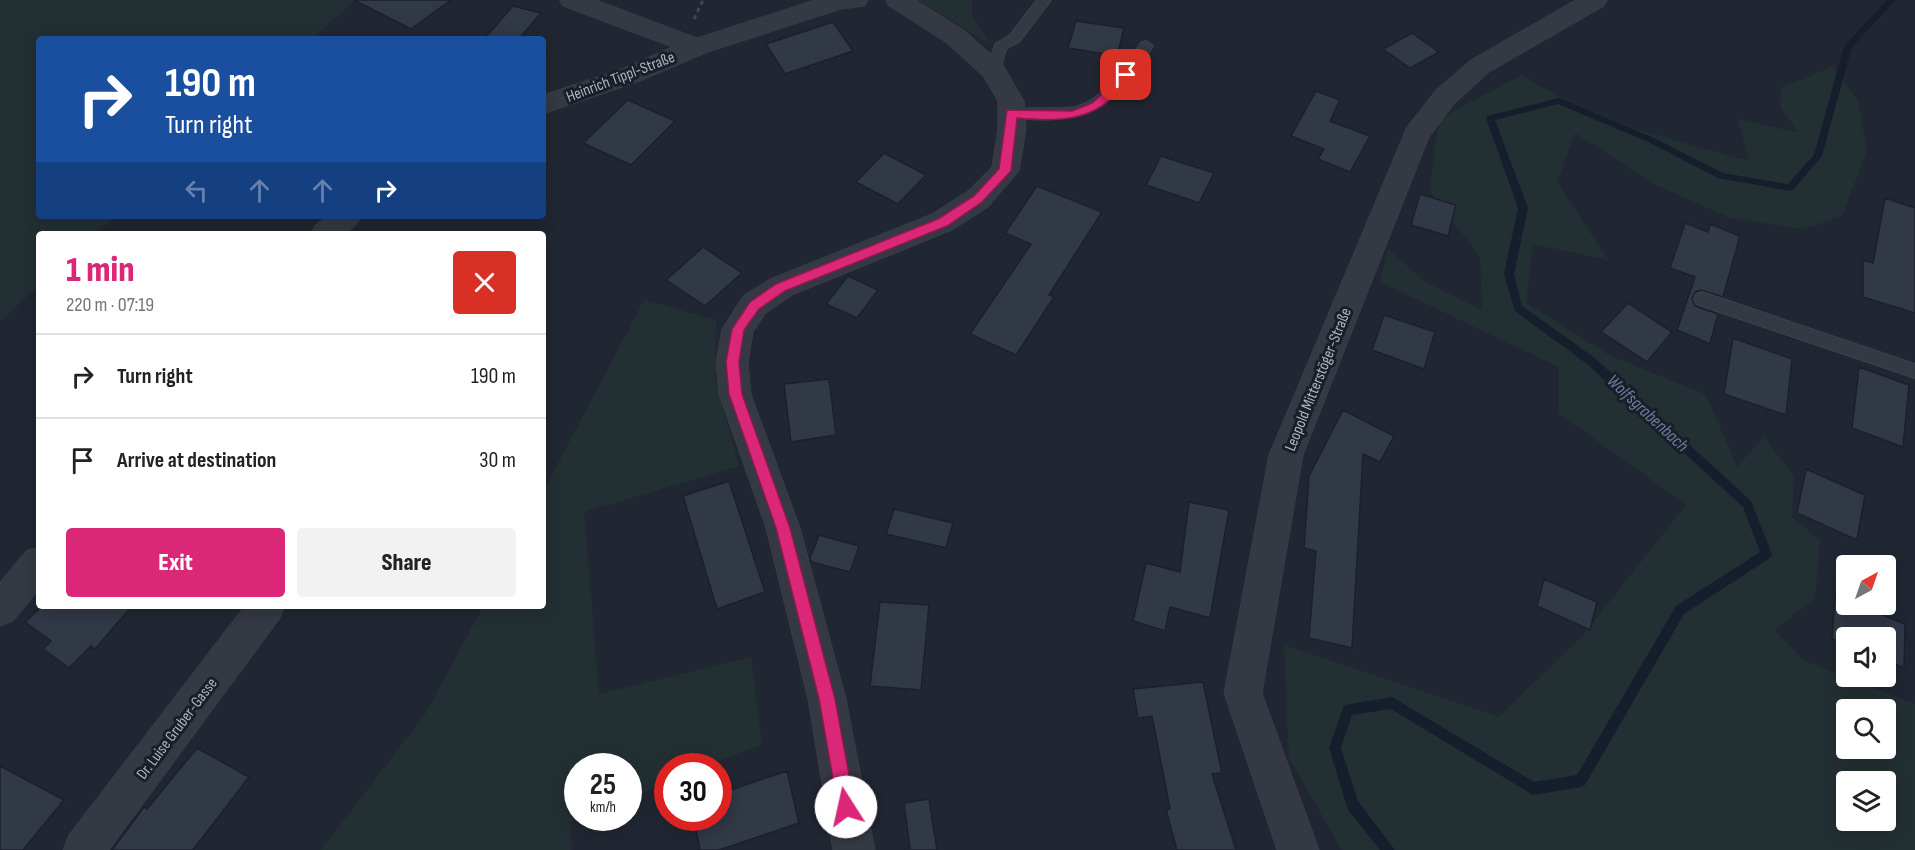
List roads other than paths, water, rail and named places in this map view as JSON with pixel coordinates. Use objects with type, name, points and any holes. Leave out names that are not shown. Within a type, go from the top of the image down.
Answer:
[{"type":"street","points":[[572,0],[696,47]]},
{"type":"street","name":"Heinrich Tippl-Straße","points":[[546,104],[631,75],[696,47],[839,1],[856,0]]},
{"type":"street","points":[[854,850],[827,699],[786,539],[735,394],[732,362],[738,329],[754,305],[781,287],[942,222],[978,199],[1005,171],[1012,129],[1011,101],[994,70],[956,37],[898,0]]},
{"type":"street","name":"Leopold Mitterstöger-Straße","points":[[1298,850],[1243,693],[1286,455],[1417,134],[1445,97],[1480,66],[1594,0]]},
{"type":"street","points":[[328,231],[342,219]]},
{"type":"street","points":[[0,609],[36,566]]},
{"type":"street","name":"Dr. Luise Gruber-Gasse","points":[[84,850],[265,609]]},
{"type":"lane","points":[[994,70],[999,47],[1015,38],[1044,0]]},
{"type":"lane","points":[[1011,113],[1049,116],[1073,114],[1096,106],[1115,90],[1146,46]]},
{"type":"lane","points":[[1702,299],[1915,371]]},
{"type":"waterway","name":"Wolfsgrabenbach","points":[[1388,850],[1353,805],[1335,748],[1348,709],[1392,703],[1533,789],[1581,781],[1680,610],[1766,554],[1747,504],[1591,361],[1518,308],[1509,274],[1523,208],[1490,118],[1559,101],[1651,140],[1721,176],[1790,188],[1818,156],[1848,46],[1892,0]]}]
